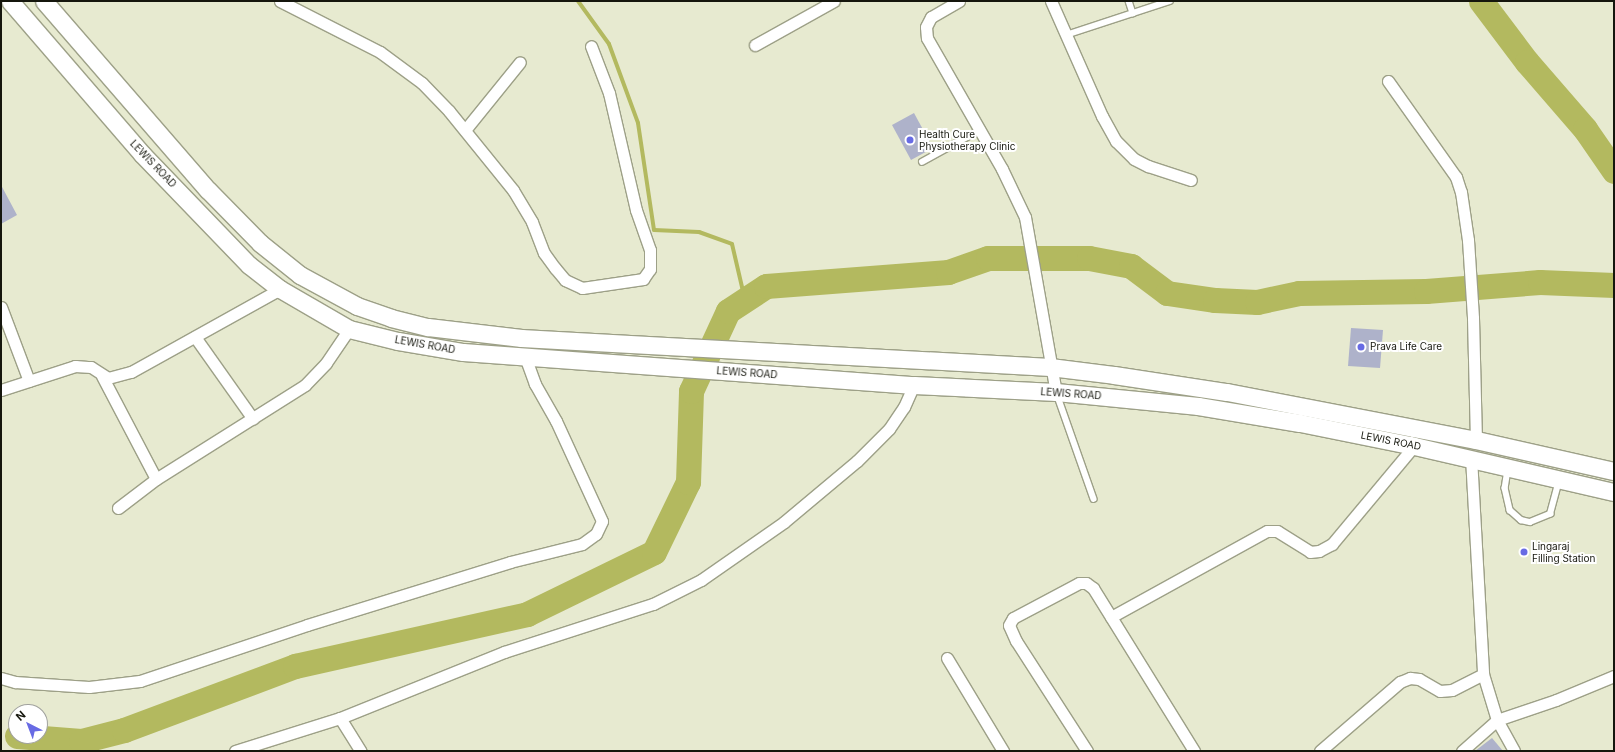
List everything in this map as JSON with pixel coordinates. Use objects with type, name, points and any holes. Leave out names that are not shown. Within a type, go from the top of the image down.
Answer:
[{"type":"main road","name":"LEWIS ROAD","points":[[10,1],[142,154],[249,265],[280,289],[349,330],[398,342],[456,351],[914,385],[1056,392],[1198,406],[1300,423],[1471,457],[1614,492]]},
{"type":"main road","name":"LEWIS ROAD","points":[[44,1],[237,220],[280,260],[315,283],[358,306],[413,323],[469,332],[551,339],[1050,367],[1227,392],[1476,440],[1614,471]]},
{"type":"main road","points":[[302,303],[315,283]]},
{"type":"main road","points":[[1591,486],[1595,467]]},
{"type":"street","points":[[280,1],[380,52],[422,82],[513,190],[532,222],[544,253],[566,280],[582,288],[643,279],[650,269],[650,250],[636,210],[609,93],[591,46]]},
{"type":"street","points":[[754,45],[834,1]]},
{"type":"street","points":[[959,1],[931,17],[926,27],[927,38],[1002,169],[1025,217],[1040,294],[1050,367],[1056,392]]},
{"type":"street","points":[[1051,1],[1102,116],[1124,150],[1148,166],[1191,180]]},
{"type":"street","points":[[464,130],[520,62]]},
{"type":"street","points":[[1388,81],[1456,178],[1461,192],[1468,240],[1473,318],[1476,440]]},
{"type":"street","points":[[102,376],[117,377],[131,372],[280,289]]},
{"type":"street","points":[[1,307],[29,381]]},
{"type":"street","points":[[118,508],[156,479],[252,420],[305,385],[326,363],[349,330]]},
{"type":"street","points":[[195,337],[252,420]]},
{"type":"street","points":[[1,678],[15,682],[89,687],[140,681],[344,613],[510,562],[582,544],[596,534],[602,521],[559,428],[535,384],[525,356]]},
{"type":"street","points":[[1,390],[75,366],[91,368],[102,376],[156,479]]},
{"type":"street","points":[[235,751],[340,718],[504,652],[653,604],[701,580],[784,522],[857,461],[889,429],[904,407],[914,385]]},
{"type":"street","points":[[1111,618],[1267,531],[1277,531],[1310,552],[1319,551],[1332,544],[1414,446]]},
{"type":"street","points":[[1471,457],[1483,674],[1497,720],[1514,751]]},
{"type":"street","points":[[1087,751],[1016,641],[1009,625],[1013,618],[1079,583],[1086,583],[1093,588],[1194,751]]},
{"type":"street","points":[[947,658],[1003,751]]},
{"type":"street","points":[[1320,751],[1400,682],[1410,678],[1419,679],[1440,692],[1452,690],[1483,674]]},
{"type":"street","points":[[1462,751],[1497,720],[1556,700],[1614,676]]},
{"type":"street","points":[[340,718],[360,751]]},
{"type":"lane","points":[[1129,1],[1133,13]]},
{"type":"lane","points":[[1066,35],[1170,1]]},
{"type":"lane","points":[[922,162],[980,130]]},
{"type":"lane","points":[[1056,392],[1094,499]]},
{"type":"lane","points":[[1508,466],[1505,488],[1510,510],[1521,520],[1530,522],[1550,514],[1559,479]]},
{"type":"building","points":[[914,113],[933,148],[911,160],[892,125]]},
{"type":"building","points":[[1,185],[17,215],[1,224]]},
{"type":"building","points":[[1351,328],[1383,330],[1380,368],[1348,366]]},
{"type":"building","points":[[1492,738],[1503,751],[1475,751]]},
{"type":"waterway","points":[[578,1],[609,44],[638,123],[654,230],[699,232],[732,244],[745,300]]},
{"type":"waterway","points":[[1481,1],[1527,62],[1585,129],[1614,171]]},
{"type":"waterway","points":[[48,738],[81,741],[124,730],[295,666],[527,614],[654,552],[688,482],[691,391],[728,311],[766,286],[948,272],[988,258],[1089,258],[1131,266],[1167,293],[1215,300],[1257,302],[1299,293],[1426,291],[1540,282],[1614,285]]},
{"type":"place","name":"Health Cure Physiotherapy Clinic","points":[[910,140]]},
{"type":"place","name":"Prava Life Care","points":[[1361,347]]},
{"type":"place","name":"Lingaraj Filling Station","points":[[1524,552]]}]
